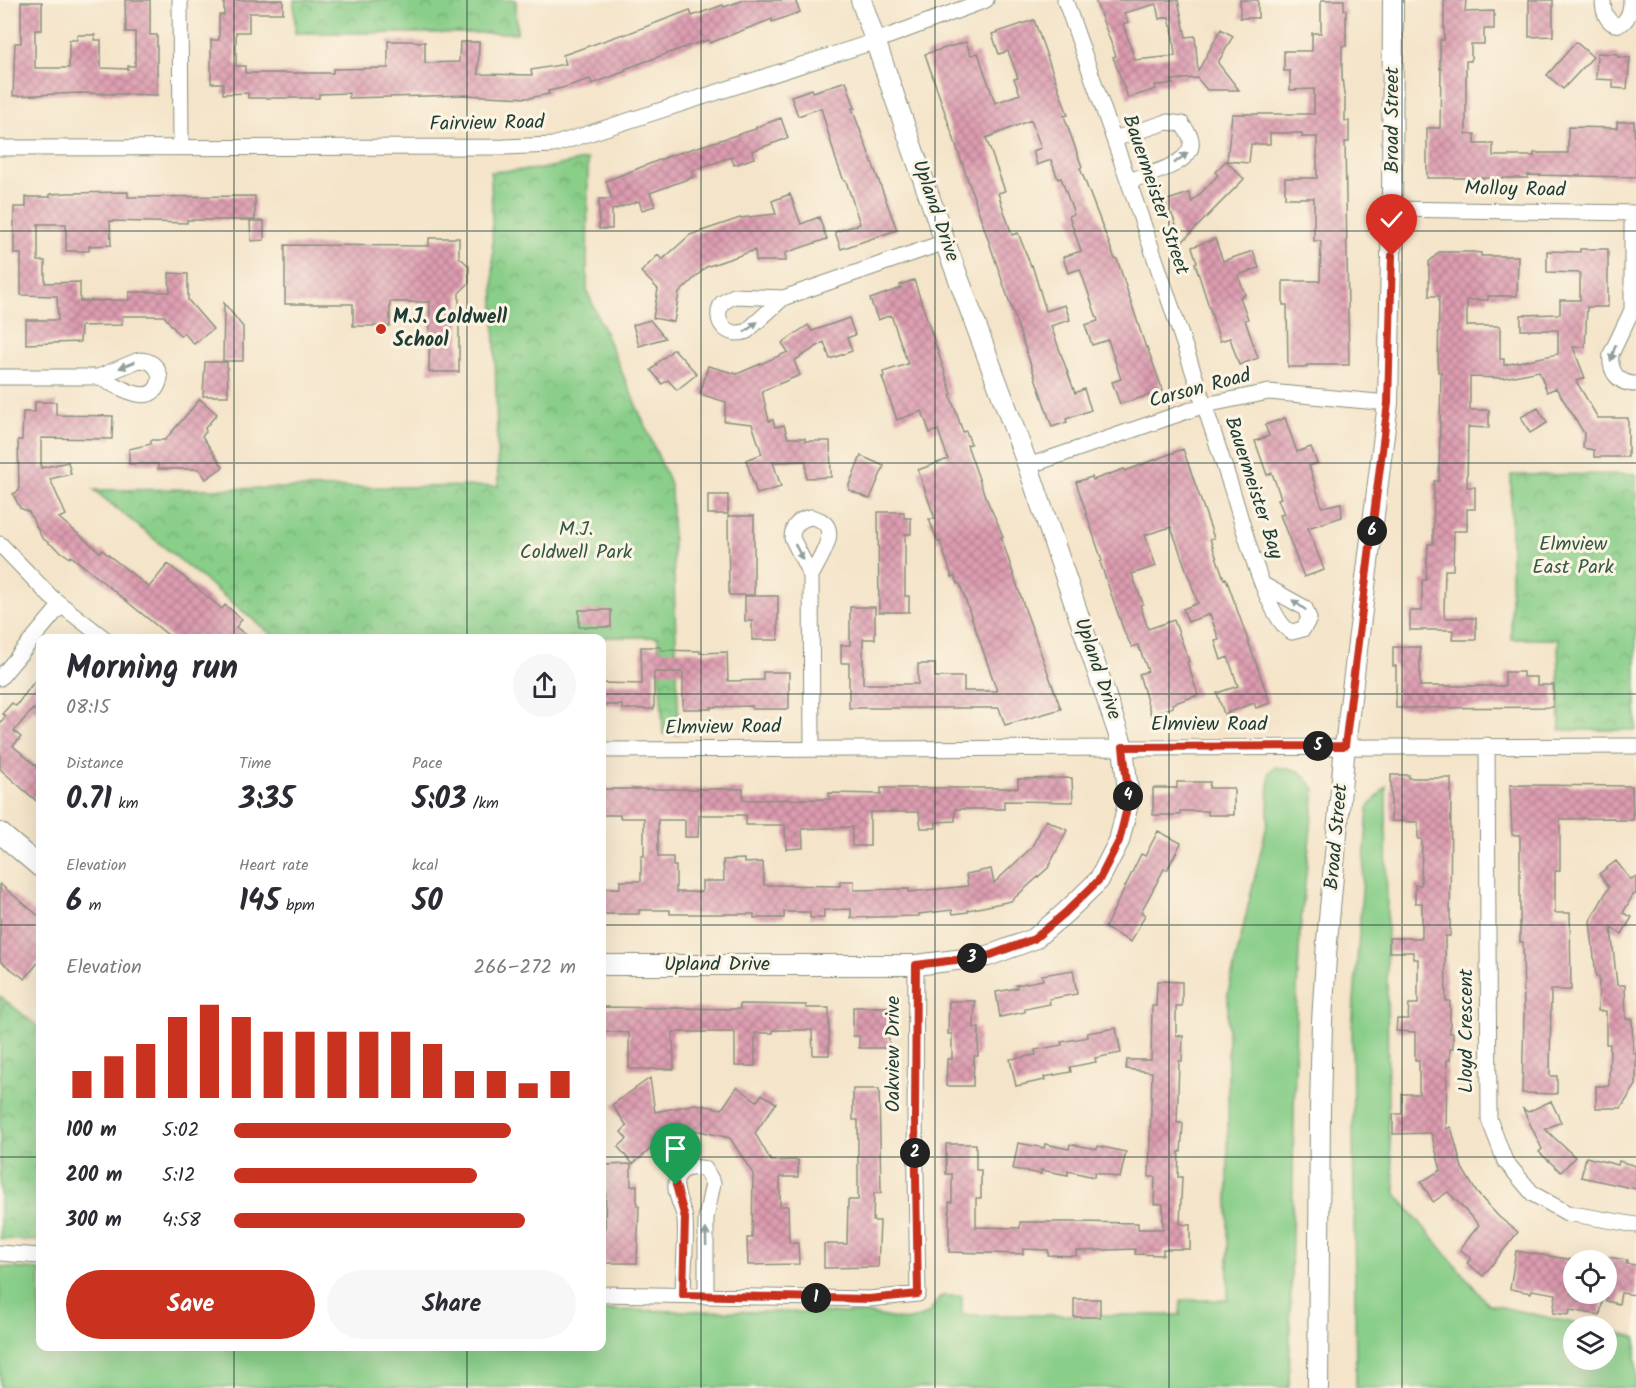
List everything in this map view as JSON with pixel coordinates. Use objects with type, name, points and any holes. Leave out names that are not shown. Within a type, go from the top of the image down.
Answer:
[{"type":"street","points":[[180,0],[180,147]]},
{"type":"street","name":"Upland Drive","points":[[606,965],[916,965],[988,956],[1034,939],[1065,913],[1099,880],[1119,841],[1129,800],[1123,747],[1028,466],[945,242],[861,0]]},
{"type":"street","name":"Fairview Road","points":[[0,148],[553,145],[876,41],[986,0]]},
{"type":"street","name":"Bauermeister Street","points":[[1065,0],[1205,405]]},
{"type":"street","name":"Broad Street","points":[[1318,1388],[1322,1022],[1345,746],[1388,403],[1393,0]]},
{"type":"street","points":[[1603,0],[1603,12],[1607,20],[1614,24],[1622,24],[1628,18],[1631,11],[1631,0]]},
{"type":"street","points":[[1114,139],[1167,122],[1182,124],[1191,138],[1190,152],[1181,162],[1129,181]]},
{"type":"street","name":"Molloy Road","points":[[1392,209],[1634,213]]},
{"type":"street","points":[[1634,213],[1634,313],[1611,354],[1610,361],[1611,368],[1620,380],[1636,384]]},
{"type":"street","points":[[783,298],[945,242]]},
{"type":"street","points":[[0,377],[98,377]]},
{"type":"street","name":"Carson Road","points":[[1028,466],[1205,405],[1269,392],[1388,403]]},
{"type":"street","name":"Bauermeister Bay","points":[[1205,405],[1262,584]]},
{"type":"street","points":[[0,544],[61,605],[99,634]]},
{"type":"street","points":[[811,576],[812,748]]},
{"type":"street","points":[[37,634],[61,605]]},
{"type":"street","points":[[0,678],[36,635]]},
{"type":"street","name":"Lloyd Crescent","points":[[1487,745],[1489,1119],[1505,1161],[1533,1194],[1567,1213],[1636,1225]]},
{"type":"street","name":"Elmview Road","points":[[606,750],[1636,746]]},
{"type":"street","points":[[0,833],[36,864]]},
{"type":"street","name":"Oakview Drive","points":[[606,1294],[869,1299],[918,1294],[915,1119],[916,965]]},
{"type":"street","points":[[683,1295],[685,1218],[676,1185],[681,1173],[691,1167],[698,1167],[705,1169],[713,1182],[706,1218],[706,1295]]},
{"type":"street","points":[[0,1253],[36,1256]]},
{"type":"green space","points":[[294,0],[516,0],[517,33],[295,33]]},
{"type":"green space","name":"M.J. Coldwell Park","points":[[588,159],[587,291],[671,486],[679,734],[663,734],[658,637],[606,637],[606,634],[271,634],[94,490],[498,486],[491,172],[541,169]]},
{"type":"green space","name":"Elmview East Park","points":[[1636,474],[1636,730],[1560,730],[1558,639],[1511,639],[1511,475]]},
{"type":"green space","points":[[1275,767],[1299,771],[1315,789],[1300,931],[1296,1014],[1289,1388],[0,1387],[0,1267],[36,1270],[36,1351],[606,1351],[606,1310],[865,1313],[906,1321],[928,1314],[941,1296],[962,1296],[962,1315],[1180,1315],[1181,1300],[1228,1300],[1228,993],[1268,820],[1269,772]]},
{"type":"green space","points":[[1386,786],[1388,1124],[1396,1194],[1488,1304],[1563,1321],[1563,1370],[1617,1370],[1617,1332],[1636,1337],[1636,1388],[1356,1388],[1352,1030],[1368,808]]},
{"type":"green space","points":[[0,996],[36,1025],[36,1241],[0,1239]]},
{"type":"building","points":[[125,0],[150,0],[150,35],[157,35],[157,95],[80,93],[13,96],[15,43],[21,43],[21,2],[42,2],[42,30],[35,30],[35,68],[69,68],[69,40],[77,40],[77,35],[95,35],[95,40],[101,40],[101,68],[128,69],[128,66],[135,66],[135,32],[126,32]]},
{"type":"building","points":[[224,0],[283,0],[283,13],[249,13],[249,32],[236,32],[236,66],[245,66],[245,73],[333,73],[333,69],[388,68],[388,41],[405,41],[425,42],[425,63],[459,62],[460,42],[479,42],[478,74],[532,75],[531,70],[566,64],[563,55],[690,10],[692,16],[744,0],[795,0],[800,12],[772,22],[772,19],[710,43],[709,40],[688,46],[625,69],[626,71],[592,84],[590,79],[548,91],[549,94],[529,98],[465,95],[349,98],[349,93],[319,94],[319,98],[248,98],[248,93],[223,94],[223,83],[211,83],[211,40],[219,40],[219,15],[224,15]]},
{"type":"building","points":[[1095,0],[1178,0],[1186,37],[1195,36],[1198,71],[1221,29],[1233,36],[1218,63],[1239,90],[1207,90],[1197,78],[1172,80],[1173,84],[1155,85],[1156,89],[1128,98],[1113,57],[1116,56]],"holes":[[[1156,4],[1159,19],[1169,17],[1175,56],[1135,60],[1123,24],[1128,22],[1124,13]]]},
{"type":"building","points":[[1240,0],[1258,0],[1258,18],[1240,18]]},
{"type":"building","points":[[1321,0],[1344,0],[1344,10],[1346,10],[1346,46],[1342,46],[1342,77],[1345,121],[1349,121],[1349,142],[1345,142],[1349,365],[1288,367],[1287,305],[1283,305],[1283,281],[1320,281],[1321,241],[1314,241],[1314,198],[1285,198],[1285,178],[1317,178],[1317,137],[1302,137],[1302,133],[1270,133],[1270,144],[1251,144],[1249,163],[1227,161],[1232,114],[1314,114],[1314,89],[1290,90],[1290,71],[1284,71],[1284,51],[1312,51],[1312,33],[1321,33]]},
{"type":"building","points":[[1444,0],[1466,0],[1465,12],[1494,11],[1494,29],[1484,29],[1484,44],[1471,44],[1471,61],[1466,61],[1466,134],[1475,134],[1475,144],[1493,144],[1493,156],[1568,153],[1568,127],[1617,128],[1617,122],[1634,121],[1636,177],[1528,175],[1528,178],[1427,178],[1427,128],[1440,128],[1440,40],[1444,40]]},
{"type":"building","points":[[1529,0],[1553,0],[1553,36],[1529,37]]},
{"type":"building","points":[[1034,20],[1068,115],[1064,116],[1082,167],[1080,168],[1115,259],[1117,259],[1146,348],[1163,391],[1120,404],[1112,382],[1121,379],[1108,340],[1092,345],[1085,325],[1098,321],[1080,269],[1068,273],[1063,257],[1081,251],[1069,216],[1074,214],[1061,178],[1058,179],[1051,160],[1037,165],[1033,151],[1041,148],[1031,120],[986,138],[1005,191],[998,193],[1012,235],[1018,233],[1032,265],[1046,311],[1065,305],[1070,320],[1051,326],[1075,393],[1084,389],[1091,410],[1052,427],[925,54],[966,42],[971,55],[978,53],[995,103],[1020,94],[1014,79],[1018,78],[1008,51],[999,54],[992,34]]},
{"type":"building","points":[[1576,42],[1593,57],[1563,89],[1547,75]]},
{"type":"building","points":[[1597,53],[1618,54],[1618,57],[1630,58],[1627,89],[1613,88],[1613,80],[1596,79]]},
{"type":"building","points":[[846,81],[855,108],[852,108],[897,230],[841,249],[835,232],[860,224],[846,181],[844,181],[836,160],[821,108],[798,116],[791,96],[812,89],[813,92]]},
{"type":"building","points":[[781,118],[788,138],[752,151],[754,158],[734,165],[731,157],[691,171],[693,177],[650,193],[655,206],[642,210],[639,201],[612,210],[612,229],[599,229],[599,199],[612,199],[606,181],[672,155],[756,129],[756,127]]},
{"type":"building","points":[[1226,161],[1244,179],[1182,242],[1165,201],[1189,193],[1192,202],[1218,175],[1215,172]]},
{"type":"building","points":[[128,192],[128,197],[255,196],[255,220],[187,220],[187,223],[110,221],[111,245],[89,246],[89,251],[66,251],[66,224],[38,224],[38,261],[45,261],[45,283],[80,282],[80,301],[129,300],[129,292],[170,292],[169,273],[188,274],[188,300],[213,329],[194,344],[184,333],[180,336],[164,316],[122,316],[122,325],[81,326],[80,342],[26,344],[26,320],[58,320],[57,296],[21,295],[21,254],[14,254],[14,207],[26,207],[26,197],[50,197],[50,194],[67,193]]},
{"type":"building","points":[[790,194],[801,224],[819,217],[827,239],[785,253],[786,261],[756,261],[755,250],[706,267],[679,293],[674,322],[653,318],[658,289],[641,272],[658,255],[662,260],[690,235],[740,218],[776,214],[772,201]]},
{"type":"building","points":[[250,221],[264,221],[264,240],[251,241]]},
{"type":"building","points":[[429,238],[459,238],[459,257],[469,266],[469,283],[459,293],[459,372],[429,372],[430,302],[390,302],[390,326],[353,326],[353,304],[285,304],[285,245],[429,246]]},
{"type":"building","points":[[1215,239],[1223,261],[1253,251],[1259,268],[1238,275],[1245,295],[1240,297],[1248,319],[1245,320],[1258,358],[1239,365],[1230,338],[1220,341],[1195,263],[1197,262],[1192,247]]},
{"type":"building","points":[[1580,249],[1608,249],[1608,307],[1587,307],[1585,347],[1573,347],[1585,378],[1576,381],[1598,418],[1628,418],[1628,457],[1594,457],[1594,450],[1583,448],[1584,433],[1556,388],[1547,392],[1539,371],[1504,378],[1470,377],[1470,410],[1489,410],[1489,428],[1468,427],[1467,487],[1475,487],[1475,509],[1467,509],[1467,531],[1454,531],[1453,570],[1445,570],[1444,611],[1445,618],[1476,618],[1476,640],[1452,640],[1453,630],[1410,630],[1410,611],[1422,611],[1422,580],[1426,580],[1428,544],[1433,544],[1434,481],[1439,481],[1441,372],[1438,372],[1439,296],[1429,296],[1429,262],[1439,252],[1472,252],[1481,253],[1481,256],[1518,256],[1517,296],[1488,296],[1488,300],[1467,300],[1467,326],[1500,326],[1500,359],[1504,359],[1504,365],[1558,354],[1558,330],[1521,330],[1521,315],[1560,314],[1560,300],[1580,300],[1580,273],[1547,272],[1547,251],[1580,252]]},
{"type":"building","points":[[914,280],[952,394],[950,395],[963,432],[966,431],[971,444],[967,445],[985,496],[1003,537],[1001,537],[1025,609],[1061,709],[1005,725],[999,708],[849,708],[849,663],[841,663],[841,645],[850,645],[850,607],[875,607],[875,639],[863,639],[863,684],[918,684],[918,664],[935,664],[935,677],[964,677],[964,691],[997,691],[960,584],[955,576],[952,577],[940,541],[938,542],[929,519],[935,519],[918,470],[948,459],[938,430],[930,433],[922,411],[897,420],[882,377],[884,377],[883,372],[908,364],[891,315],[878,320],[870,299],[901,288],[900,285]]},
{"type":"building","points":[[224,303],[243,327],[243,361],[223,361]]},
{"type":"building","points":[[849,318],[855,335],[847,338],[852,351],[830,359],[824,342],[794,361],[800,375],[762,391],[769,421],[773,420],[775,427],[784,425],[788,438],[830,441],[831,477],[806,478],[806,461],[773,462],[781,487],[757,494],[746,460],[762,454],[752,424],[724,421],[726,402],[700,394],[708,366],[737,374],[788,352],[782,343],[808,325],[812,331]]},
{"type":"building","points":[[650,320],[665,338],[639,346],[633,325]]},
{"type":"building","points":[[674,349],[697,374],[677,390],[668,380],[662,384],[651,370]]},
{"type":"building","points":[[205,362],[227,362],[228,396],[203,396]]},
{"type":"building","points":[[200,399],[217,414],[205,428],[206,432],[202,436],[223,467],[206,479],[199,469],[158,469],[158,464],[129,464],[129,449],[151,444],[151,440],[165,440]]},
{"type":"building","points":[[35,402],[56,402],[56,415],[113,416],[112,439],[41,438],[41,468],[68,462],[71,474],[50,479],[66,515],[59,518],[100,552],[102,550],[149,587],[168,564],[222,609],[225,605],[242,619],[236,627],[245,634],[167,634],[71,556],[70,558],[42,538],[29,512],[20,508],[13,494],[19,491],[18,440],[22,440],[23,412],[35,412]]},
{"type":"building","points":[[1538,408],[1547,423],[1530,433],[1521,417]]},
{"type":"building","points":[[1285,418],[1297,452],[1311,447],[1317,463],[1309,466],[1322,507],[1341,503],[1342,517],[1308,528],[1324,570],[1304,577],[1280,515],[1284,514],[1278,499],[1281,498],[1272,473],[1267,475],[1255,441],[1269,436],[1265,425]]},
{"type":"building","points":[[1183,449],[1214,538],[1210,539],[1270,703],[1256,708],[1254,703],[1224,714],[1217,693],[1238,686],[1228,657],[1221,660],[1215,641],[1219,640],[1210,614],[1188,622],[1183,609],[1198,603],[1171,527],[1145,535],[1156,566],[1132,574],[1143,604],[1140,605],[1148,629],[1174,620],[1198,695],[1172,704],[1173,707],[1151,715],[1139,674],[1148,671],[1138,645],[1132,647],[1125,634],[1076,482],[1092,477],[1093,480],[1124,469],[1125,471]]},
{"type":"building","points":[[861,456],[884,466],[870,499],[849,490]]},
{"type":"building","points":[[708,495],[728,495],[728,514],[708,514]]},
{"type":"building","points":[[878,512],[904,512],[904,518],[911,518],[911,534],[905,534],[905,596],[909,596],[909,612],[879,612]]},
{"type":"building","points":[[728,516],[754,516],[754,595],[729,595]]},
{"type":"building","points":[[745,596],[778,596],[778,640],[752,640],[752,621],[745,621]]},
{"type":"building","points":[[579,610],[611,610],[611,627],[579,627]]},
{"type":"building","points":[[641,647],[661,647],[661,650],[700,651],[700,653],[727,652],[728,681],[763,680],[763,672],[789,672],[789,709],[752,709],[752,706],[683,709],[683,672],[654,672],[654,709],[622,709],[622,705],[606,705],[606,683],[642,684]]},
{"type":"building","points":[[1393,647],[1420,647],[1420,686],[1505,686],[1505,672],[1523,672],[1523,677],[1537,677],[1537,685],[1554,685],[1553,707],[1396,708],[1396,666],[1393,666]]},
{"type":"building","points":[[36,679],[36,710],[33,709],[14,731],[21,737],[13,746],[36,766],[36,800],[0,769],[0,721],[6,716],[2,714],[12,703],[16,706]]},
{"type":"building","points":[[1391,775],[1409,775],[1409,778],[1451,778],[1450,936],[1445,936],[1446,1001],[1450,1001],[1450,1033],[1453,1033],[1453,1049],[1450,1049],[1450,1060],[1447,1060],[1446,1129],[1451,1127],[1462,1168],[1477,1193],[1499,1217],[1518,1232],[1483,1276],[1467,1263],[1471,1258],[1460,1249],[1479,1225],[1448,1192],[1433,1202],[1421,1182],[1441,1170],[1431,1133],[1393,1134],[1393,1114],[1402,1114],[1402,1094],[1419,1094],[1419,1060],[1415,1060],[1415,1032],[1396,1031],[1397,1019],[1408,1019],[1409,1004],[1418,1004],[1418,959],[1413,959],[1413,952],[1389,952],[1389,938],[1422,938],[1422,903],[1415,903],[1415,885],[1421,885],[1422,839],[1418,839],[1418,822],[1391,821]]},
{"type":"building","points":[[1072,778],[1073,802],[1004,801],[1004,809],[955,809],[955,821],[936,822],[936,828],[921,828],[919,812],[870,812],[870,846],[852,846],[852,827],[802,829],[803,848],[786,849],[785,825],[746,825],[746,815],[699,815],[698,837],[685,837],[685,820],[658,820],[658,857],[673,857],[673,866],[676,866],[676,892],[702,892],[702,881],[724,881],[723,860],[744,859],[744,863],[763,862],[764,885],[840,886],[840,881],[854,881],[854,890],[909,889],[909,892],[968,886],[966,874],[991,869],[994,883],[1031,848],[1046,820],[1067,830],[1048,868],[1011,901],[968,910],[968,912],[953,914],[952,910],[919,914],[919,916],[851,918],[851,909],[824,910],[824,918],[810,918],[810,912],[784,912],[784,918],[754,918],[754,914],[670,914],[670,910],[639,910],[639,914],[606,914],[606,888],[620,888],[620,881],[641,881],[641,856],[644,856],[644,818],[620,818],[620,815],[606,815],[606,789],[743,789],[743,800],[829,799],[829,793],[881,794],[881,788],[1018,788],[1018,779]]},
{"type":"building","points":[[1177,782],[1210,782],[1209,788],[1234,788],[1234,815],[1208,815],[1208,811],[1180,811],[1180,815],[1153,815],[1153,788],[1177,788]]},
{"type":"building","points":[[1510,785],[1632,786],[1633,820],[1560,819],[1560,871],[1555,871],[1555,913],[1570,913],[1571,990],[1551,990],[1550,1076],[1557,1076],[1557,1094],[1522,1093],[1524,1014],[1523,942],[1520,942],[1520,835],[1512,835]]},
{"type":"building","points":[[1158,831],[1181,843],[1141,912],[1145,915],[1131,942],[1105,928],[1141,854],[1145,856]]},
{"type":"building","points":[[1616,861],[1630,879],[1636,877],[1636,894],[1633,895],[1623,913],[1632,917],[1622,934],[1611,928],[1617,985],[1625,985],[1626,1019],[1632,1019],[1633,1053],[1636,1053],[1636,1085],[1621,1108],[1596,1108],[1596,1086],[1609,1086],[1610,1044],[1606,1044],[1606,1011],[1598,1011],[1599,976],[1596,976],[1590,921],[1609,887],[1599,874]]},
{"type":"building","points":[[0,884],[36,914],[36,965],[25,979],[0,961]]},
{"type":"building","points":[[1073,970],[1077,994],[1049,999],[1050,1004],[1000,1017],[996,992],[1017,988],[1016,985],[1043,980],[1042,975]]},
{"type":"building","points":[[1157,981],[1182,982],[1182,1006],[1176,1006],[1176,1035],[1183,1036],[1182,1061],[1179,1061],[1177,1123],[1183,1123],[1178,1177],[1182,1177],[1180,1224],[1190,1225],[1190,1249],[1163,1249],[1163,1255],[1135,1254],[1135,1249],[1076,1251],[1076,1256],[1048,1255],[1048,1250],[1023,1249],[1023,1254],[949,1252],[949,1202],[952,1202],[952,1174],[946,1174],[946,1144],[976,1144],[976,1170],[981,1170],[981,1198],[976,1198],[976,1227],[1020,1228],[1020,1222],[1074,1222],[1138,1223],[1138,1229],[1163,1229],[1163,1204],[1154,1204],[1155,1177],[1149,1177],[1152,1072],[1126,1069],[1127,1060],[1151,1060],[1152,1006],[1156,1006]]},
{"type":"building","points":[[949,1001],[975,1001],[974,1028],[979,1028],[978,1056],[974,1056],[973,1086],[946,1086],[947,1059],[952,1059],[952,1034],[948,1034]]},
{"type":"building","points":[[740,1004],[806,1005],[806,1008],[829,1008],[829,1055],[813,1055],[812,1030],[773,1030],[773,1033],[755,1033],[755,1066],[735,1066],[735,1032],[673,1032],[674,1069],[629,1069],[629,1033],[606,1031],[606,1007],[740,1009]]},
{"type":"building","points":[[853,1007],[888,1007],[889,1048],[859,1048],[859,1036],[853,1036]]},
{"type":"building","points":[[1116,1028],[1121,1053],[1095,1058],[1096,1062],[1070,1067],[1071,1072],[1044,1077],[1045,1080],[1016,1086],[1010,1059],[1036,1055],[1035,1050],[1088,1037],[1087,1033]]},
{"type":"building","points":[[650,1078],[655,1112],[696,1104],[722,1109],[737,1087],[757,1101],[762,1094],[776,1103],[755,1133],[771,1161],[798,1160],[798,1177],[780,1177],[780,1206],[788,1206],[789,1243],[798,1243],[799,1264],[748,1265],[747,1238],[752,1238],[753,1174],[730,1138],[695,1130],[667,1135],[633,1164],[618,1147],[627,1139],[621,1132],[627,1126],[612,1105]]},
{"type":"building","points":[[853,1089],[879,1089],[881,1193],[874,1193],[873,1221],[880,1221],[878,1267],[824,1268],[824,1244],[847,1244],[848,1200],[858,1200],[858,1120],[853,1120]]},
{"type":"building","points":[[1551,1101],[1561,1122],[1545,1129],[1575,1157],[1561,1172],[1539,1152],[1542,1149],[1523,1109],[1528,1112]]},
{"type":"building","points":[[1018,1143],[1044,1148],[1045,1144],[1069,1149],[1070,1144],[1097,1149],[1098,1146],[1126,1152],[1120,1178],[1095,1172],[1094,1177],[1068,1171],[1068,1175],[1041,1170],[1041,1174],[1013,1169]]},
{"type":"building","points":[[1586,1157],[1618,1165],[1619,1161],[1636,1166],[1636,1189],[1581,1177]]},
{"type":"building","points":[[631,1164],[631,1186],[637,1185],[637,1206],[639,1206],[637,1263],[606,1263],[606,1165]]},
{"type":"building","points":[[1516,1251],[1563,1258],[1563,1304],[1602,1304],[1600,1315],[1570,1310],[1569,1315],[1553,1313],[1556,1294],[1510,1289]]},
{"type":"building","points":[[1617,1258],[1627,1260],[1626,1264],[1636,1265],[1636,1295],[1621,1293],[1619,1304],[1617,1304]]},
{"type":"building","points":[[1074,1299],[1100,1299],[1100,1317],[1074,1317]]},
{"type":"place","name":"M.J. Coldwell School","points":[[381,329]]},
{"type":"route","points":[[676,1185],[685,1218],[683,1295],[869,1299],[918,1294],[915,1119],[916,965],[988,956],[1034,939],[1099,880],[1119,841],[1129,800],[1123,747],[1345,746],[1388,403],[1392,256]]}]
